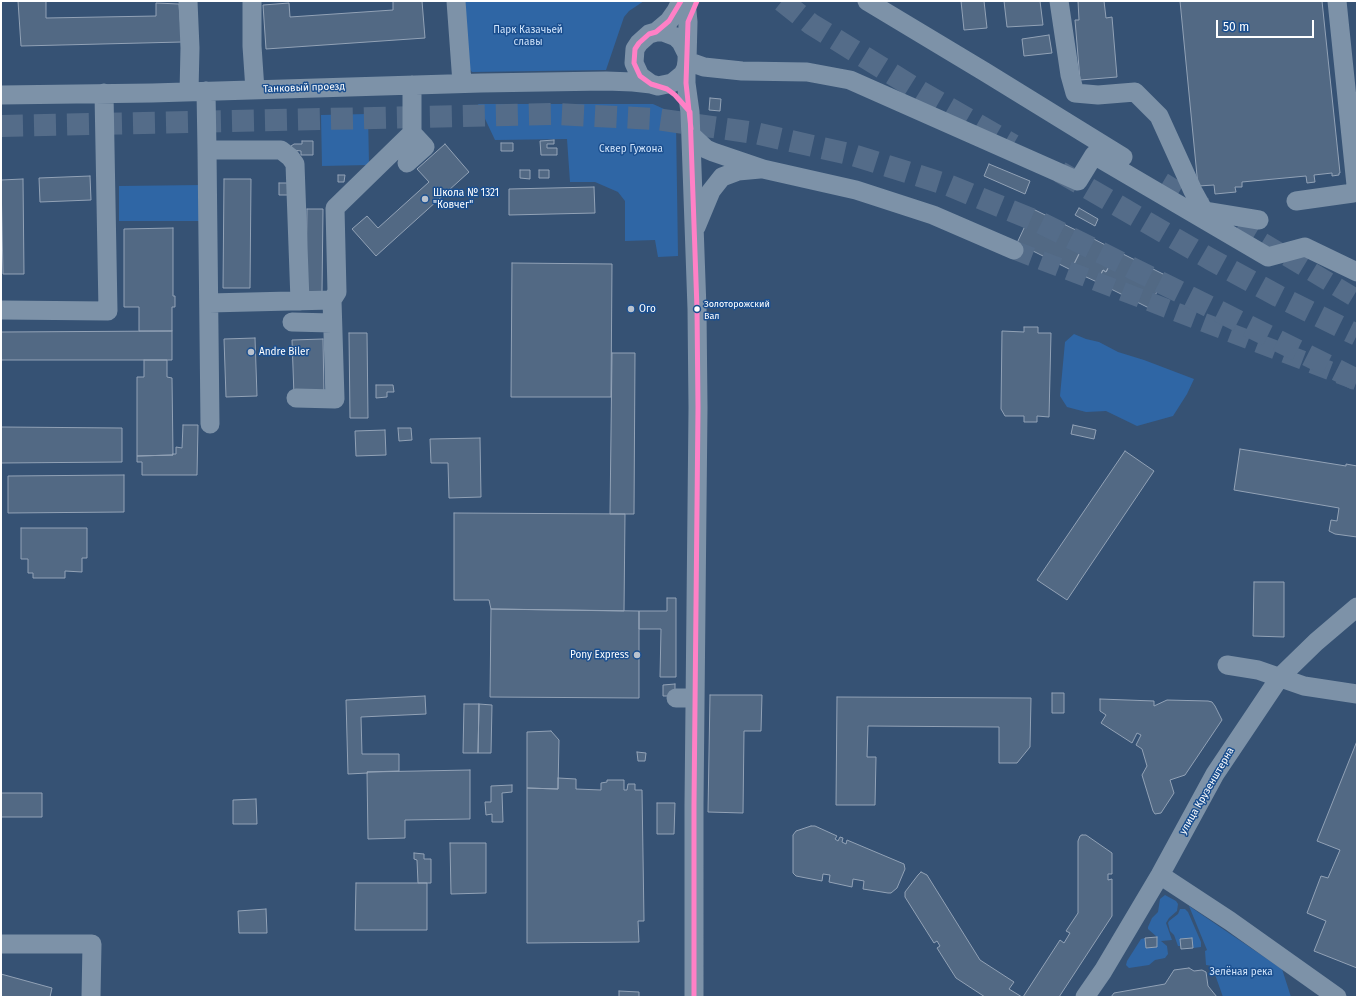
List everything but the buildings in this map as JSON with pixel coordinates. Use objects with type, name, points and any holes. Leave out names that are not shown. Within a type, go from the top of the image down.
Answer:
[{"type":"street","points":[[188,1],[190,48],[207,150],[210,424]]},
{"type":"street","points":[[252,1],[255,90]]},
{"type":"street","points":[[456,1],[462,83]]},
{"type":"street","points":[[656,32],[669,21],[681,1]]},
{"type":"street","points":[[686,1],[688,22],[686,83],[690,112],[691,135],[697,309],[698,408],[694,997]]},
{"type":"street","points":[[688,22],[696,1]]},
{"type":"street","points":[[867,1],[1163,182]]},
{"type":"street","points":[[1059,1],[1070,76],[1075,93],[1098,95],[1135,92],[1159,116],[1204,211],[1259,220]]},
{"type":"street","points":[[1296,201],[1353,193],[1356,185],[1338,1]]},
{"type":"street","points":[[655,85],[672,83],[683,74],[687,61],[681,42],[676,37],[663,32],[649,34],[639,43],[635,50],[634,63],[640,76],[655,85],[668,89],[690,112]]},
{"type":"street","name":"Танковый проезд","points":[[606,81],[624,71],[634,56]]},
{"type":"street","points":[[687,61],[704,67],[719,69],[742,71],[807,72],[850,80],[1078,181],[1094,155],[1268,257],[1305,247],[1357,272]]},
{"type":"street","name":"Танковый проезд","points":[[1,94],[198,92],[462,83],[606,81],[633,82],[655,85]]},
{"type":"street","points":[[407,163],[425,147],[412,133],[412,85]]},
{"type":"street","points":[[1,310],[108,311],[104,93]]},
{"type":"street","points":[[296,398],[335,399],[332,300],[338,292],[335,208],[412,133]]},
{"type":"street","points":[[691,135],[706,149],[763,169],[856,190],[933,215],[1014,250]]},
{"type":"street","points":[[207,150],[281,150],[290,157],[295,164],[300,301]]},
{"type":"street","points":[[694,232],[711,191],[722,177],[738,171],[763,169]]},
{"type":"street","points":[[209,303],[332,300]]},
{"type":"street","points":[[292,322],[332,323]]},
{"type":"street","name":"улица Крузенштерна","points":[[1085,997],[1108,974],[1215,774],[1280,677],[1316,642],[1357,607]]},
{"type":"street","points":[[1227,665],[1258,670],[1304,686],[1357,694]]},
{"type":"street","points":[[676,698],[695,698]]},
{"type":"street","points":[[1160,875],[1230,920],[1337,997]]},
{"type":"street","points":[[1,944],[92,944],[91,997]]},
{"type":"green space","name":"Парк Казачьей славы","points":[[465,1],[644,1],[629,11],[624,17],[606,70],[472,72],[469,68]]},
{"type":"green space","name":"Сквер Гужона","points":[[478,104],[653,104],[664,109],[676,122],[678,256],[658,257],[655,240],[625,241],[625,201],[618,192],[595,182],[570,182],[567,139],[495,140]]},
{"type":"green space","points":[[368,114],[369,165],[322,166],[321,115]]},
{"type":"green space","points":[[203,185],[203,221],[119,221],[119,186]]},
{"type":"green space","points":[[1074,334],[1099,342],[1118,352],[1194,379],[1187,394],[1173,416],[1137,426],[1106,411],[1086,412],[1067,407],[1060,396],[1065,342]]},
{"type":"green space","points":[[1165,895],[1176,901],[1178,904],[1177,911],[1166,923],[1172,940],[1161,941],[1167,946],[1168,954],[1165,958],[1155,960],[1149,965],[1129,968],[1126,965],[1127,961],[1141,939],[1145,938],[1146,948],[1157,947],[1157,937],[1148,929],[1148,927],[1152,918],[1158,912],[1160,899]]},
{"type":"green space","name":"Зелёная река","points":[[1189,906],[1282,969],[1291,997],[1223,997],[1212,966],[1206,965],[1205,951],[1207,950]]},
{"type":"green space","points":[[1180,909],[1185,909],[1188,912],[1201,942],[1201,947],[1193,948],[1192,938],[1180,939],[1181,946],[1178,946],[1174,935],[1170,931],[1168,923],[1178,914]]},
{"type":"tunnel","points":[[782,1],[811,24],[921,92],[1013,145]]},
{"type":"tunnel","points":[[1,126],[556,114],[656,119],[755,133],[853,155],[948,185],[1041,223],[1357,380]]},
{"type":"tunnel","points":[[1060,172],[1210,259],[1278,296],[1357,335]]},
{"type":"tunnel","points":[[1163,182],[1357,299]]},
{"type":"tunnel","points":[[1014,250],[1357,381]]},
{"type":"transit line","points":[[681,1],[669,21],[656,32],[649,34],[639,43],[635,49],[634,63],[640,76],[651,84],[667,89],[675,95],[690,112],[697,309],[698,408],[694,804],[694,997]]},
{"type":"transit line","points":[[691,129],[686,83],[688,22],[697,1]]},
{"type":"place","name":"Школа № 1321 \"Ковчег\"","points":[[425,199]]},
{"type":"place","name":"Ого","points":[[631,309]]},
{"type":"place","name":"Золоторожский Вал","points":[[697,309]]},
{"type":"place","name":"Andre Biler","points":[[251,352]]},
{"type":"place","name":"Pony Express","points":[[637,655]]}]
